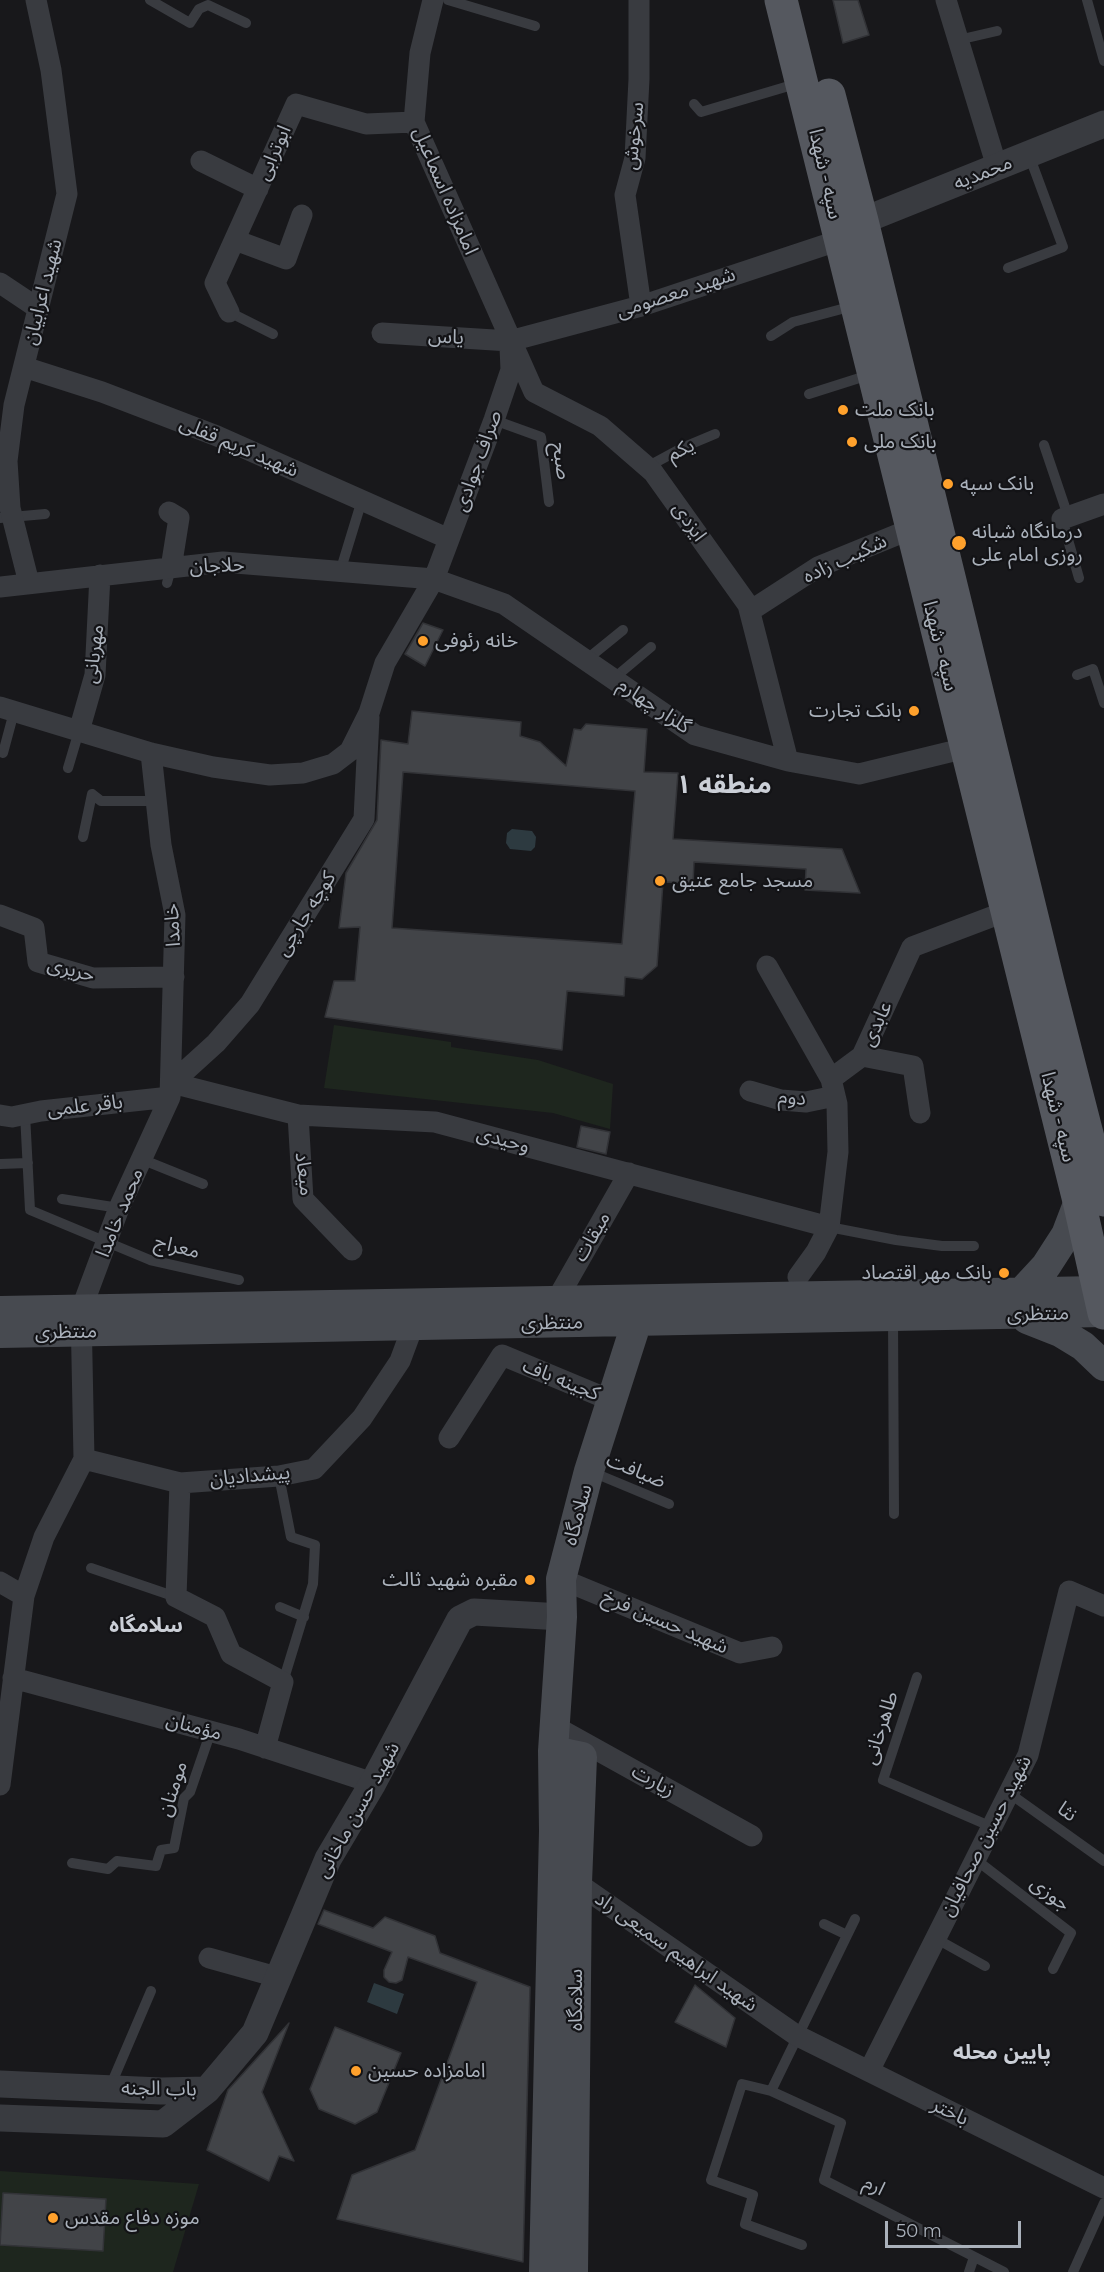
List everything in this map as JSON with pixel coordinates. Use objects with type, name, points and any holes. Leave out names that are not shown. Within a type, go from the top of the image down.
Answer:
[{"type":"main road","name":"سپه - شهدا","points":[[781,0],[802,82],[851,230],[856,306],[872,374],[1007,911],[1092,1201]]},
{"type":"main road","name":"سپه - شهدا","points":[[803,0],[851,230],[1045,971],[1092,1201],[1103,1304]]},
{"type":"main road","points":[[1092,1201],[1016,1304],[1083,1346],[1104,1366]]},
{"type":"main road","name":"منتظری","points":[[413,1315],[556,1301],[1103,1304]]},
{"type":"main road","name":"منتظری","points":[[0,1333],[81,1321],[413,1315],[637,1321],[893,1317],[1016,1304]]},
{"type":"main road","name":"منتظری","points":[[0,1311],[81,1321]]},
{"type":"main road","name":"سلامگاه","points":[[544,2272],[565,1882],[582,1757],[554,1738],[562,1617],[561,1579],[589,1471],[637,1321]]},
{"type":"main road","name":"سلامگاه","points":[[565,1882],[573,2272]]},
{"type":"street","name":"شهید اعرابیان","points":[[29,583],[6,517],[5,435],[67,194],[51,70],[36,0]]},
{"type":"street","name":"امامزاده اسماعیل","points":[[433,0],[420,52],[414,122],[510,341]]},
{"type":"street","name":"سرخوش","points":[[639,0],[639,78],[635,158],[625,195],[641,306]]},
{"type":"street","points":[[946,0],[997,167]]},
{"type":"street","name":"ابوترابی","points":[[229,312],[215,283],[296,104],[366,124],[414,122]]},
{"type":"street","name":"محمدیه","points":[[851,230],[1104,124]]},
{"type":"street","points":[[201,161],[258,189]]},
{"type":"street","points":[[235,240],[286,259],[302,215]]},
{"type":"street","name":"شهید معصومی","points":[[510,341],[641,306],[851,230]]},
{"type":"street","points":[[0,283],[39,309]]},
{"type":"street","name":"یاس","points":[[382,333],[510,341]]},
{"type":"street","name":"صراف جوادی","points":[[369,713],[385,663],[434,579],[495,420],[511,370],[510,341]]},
{"type":"street","name":"ایزدی","points":[[510,341],[534,392],[600,426],[647,467],[750,611],[788,761]]},
{"type":"street","name":"شهید کریم قفلی","points":[[24,367],[102,392],[208,433],[449,539]]},
{"type":"street","points":[[1065,517],[1104,504]]},
{"type":"street","points":[[169,512],[179,518],[169,575]]},
{"type":"street","name":"شکیب زاده","points":[[750,611],[818,567],[911,529]]},
{"type":"street","name":"حلاجان","points":[[0,587],[100,575],[169,575],[223,562],[434,579]]},
{"type":"street","name":"مهربانی","points":[[79,731],[95,675],[100,575]]},
{"type":"street","name":"گلزار چهارم","points":[[434,579],[504,604],[695,735],[788,761],[859,774],[966,748]]},
{"type":"street","points":[[7,710],[151,753],[270,775],[303,773],[333,764],[350,751],[369,713]]},
{"type":"street","name":"کوچه جارچی","points":[[171,1090],[250,1004],[364,819],[369,713]]},
{"type":"street","name":"خامدا","points":[[151,753],[161,845],[175,915],[171,1090]]},
{"type":"street","name":"عابدی","points":[[833,1088],[862,1056],[912,947],[1007,911]]},
{"type":"street","name":"حریری","points":[[0,915],[34,928],[38,962],[93,978],[174,977]]},
{"type":"street","points":[[767,966],[833,1088],[838,1152],[829,1227],[816,1252],[798,1277]]},
{"type":"street","points":[[862,1056],[913,1066],[920,1113]]},
{"type":"street","name":"دوم","points":[[750,1091],[781,1100],[806,1102],[833,1088]]},
{"type":"street","name":"باقر علمی","points":[[0,1115],[12,1117],[171,1090]]},
{"type":"street","name":"وحیدی","points":[[171,1090],[298,1115],[435,1122],[829,1227]]},
{"type":"street","name":"محمد خامدا","points":[[81,1321],[120,1208],[171,1090]]},
{"type":"street","name":"میعاد","points":[[298,1115],[303,1199],[352,1250]]},
{"type":"street","name":"میقات","points":[[556,1301],[628,1173]]},
{"type":"street","name":"پیشدادیان","points":[[84,1459],[180,1483],[279,1476],[314,1469],[362,1418],[400,1361],[413,1315]]},
{"type":"street","points":[[0,1785],[24,1596],[44,1537],[84,1459],[81,1321]]},
{"type":"street","name":"کجینه باف","points":[[449,1438],[501,1355],[610,1400]]},
{"type":"street","points":[[180,1483],[176,1597],[215,1617],[231,1654],[283,1682],[265,1748]]},
{"type":"street","name":"شهید حسین فرخ","points":[[561,1579],[740,1653],[772,1647]]},
{"type":"street","points":[[0,1582],[24,1596]]},
{"type":"street","name":"شهید حسین صحافیان","points":[[869,2072],[1028,1755],[1069,1590],[1104,1606]]},
{"type":"street","name":"شهید حسن ماخانی","points":[[207,2090],[255,2033],[328,1859],[373,1783],[460,1619],[474,1612],[562,1617]]},
{"type":"street","name":"مؤمنان","points":[[13,1678],[211,1731],[373,1783]]},
{"type":"street","name":"زیارت","points":[[554,1738],[752,1836]]},
{"type":"street","name":"شهید ابراهیم سمیعی راد","points":[[565,1882],[796,2035]]},
{"type":"street","points":[[209,1958],[277,1977]]},
{"type":"street","name":"باختر","points":[[796,2035],[1104,2191]]},
{"type":"street","name":"باب الجنه","points":[[0,2084],[109,2089],[207,2090]]},
{"type":"street","name":"باب الجنه","points":[[0,2118],[163,2124],[207,2090]]},
{"type":"lane","points":[[150,0],[190,23],[199,9],[208,4],[246,23]]},
{"type":"lane","points":[[448,0],[535,26]]},
{"type":"lane","points":[[1087,0],[1104,61]]},
{"type":"lane","points":[[958,40],[997,31]]},
{"type":"lane","points":[[694,104],[701,112],[802,82]]},
{"type":"lane","points":[[1008,268],[1063,247],[1029,155]]},
{"type":"lane","points":[[771,336],[793,322],[856,306]]},
{"type":"lane","points":[[229,312],[273,334]]},
{"type":"lane","points":[[809,394],[872,374]]},
{"type":"lane","name":"صبح","points":[[495,420],[541,436],[549,502]]},
{"type":"lane","name":"یکم","points":[[647,467],[684,447],[715,434]]},
{"type":"lane","points":[[1044,445],[1065,517],[1079,578]]},
{"type":"lane","points":[[340,572],[362,500]]},
{"type":"lane","points":[[6,517],[45,514]]},
{"type":"lane","points":[[586,660],[623,630]]},
{"type":"lane","points":[[613,679],[651,647]]},
{"type":"lane","points":[[1077,675],[1093,669],[1104,703]]},
{"type":"lane","points":[[3,753],[7,710]]},
{"type":"lane","points":[[68,768],[79,731]]},
{"type":"lane","points":[[83,837],[92,794],[101,801],[156,801]]},
{"type":"lane","points":[[0,1164],[28,1163],[25,1114]]},
{"type":"lane","points":[[141,1159],[204,1184]]},
{"type":"lane","name":"معراج","points":[[28,1163],[30,1210],[150,1260],[239,1280]]},
{"type":"lane","points":[[62,1199],[120,1208]]},
{"type":"lane","points":[[829,1227],[896,1240],[942,1246],[974,1246]]},
{"type":"lane","points":[[893,1317],[894,1514]]},
{"type":"lane","name":"ضیافت","points":[[589,1471],[669,1504]]},
{"type":"lane","points":[[279,1476],[291,1537],[315,1545],[313,1584],[283,1682]]},
{"type":"lane","points":[[91,1568],[176,1597]]},
{"type":"lane","points":[[280,1607],[304,1617]]},
{"type":"lane","name":"طاهرخانی","points":[[917,1677],[883,1780],[992,1827]]},
{"type":"lane","name":"مومنان","points":[[72,1863],[108,1869],[117,1861],[156,1866],[161,1850],[174,1848],[184,1798],[190,1792],[211,1731]]},
{"type":"lane","name":"نثا","points":[[1009,1793],[1104,1861]]},
{"type":"lane","name":"جوزی","points":[[975,1859],[1071,1933],[1053,1969]]},
{"type":"lane","points":[[802,2245],[745,2224],[753,2195],[711,2180],[742,2084],[771,2091],[796,2035],[855,1919]]},
{"type":"lane","points":[[824,1924],[847,1935]]},
{"type":"lane","points":[[936,1938],[984,1965]]},
{"type":"lane","points":[[109,2089],[151,1990]]},
{"type":"lane","name":"ارم","points":[[771,2091],[841,2123],[824,2180],[1004,2272]]},
{"type":"lane","points":[[1073,2272],[1104,2191]]},
{"type":"lane","points":[[969,2272],[974,2257]]},
{"type":"shaded area","points":[[512,829],[532,831],[536,837],[535,847],[531,851],[510,849],[506,843],[507,833]]},
{"type":"shaded area","points":[[334,1025],[451,1042],[451,1047],[538,1060],[613,1084],[610,1129],[553,1113],[324,1088]]},
{"type":"shaded area","points":[[374,1983],[404,1994],[397,2014],[367,2002]]},
{"type":"shaded area","points":[[0,2171],[199,2184],[173,2272],[0,2272]]},
{"type":"building","points":[[833,0],[858,0],[869,35],[843,43]]},
{"type":"building","name":"خانه رئوفی","points":[[423,623],[443,630],[425,666],[405,654]]},
{"type":"building","name":"مسجد جامع عتیق","points":[[412,711],[521,722],[520,736],[540,742],[566,766],[574,729],[581,730],[586,724],[647,729],[644,772],[678,773],[673,839],[842,849],[860,893],[805,890],[806,869],[694,862],[693,883],[663,882],[657,966],[642,979],[625,977],[624,996],[567,991],[562,1050],[325,1017],[334,981],[355,981],[360,927],[339,928],[346,873],[377,820],[381,740],[408,744]],"holes":[[[403,772],[635,791],[622,944],[392,928]]]},
{"type":"building","points":[[581,1126],[610,1132],[606,1154],[577,1147]]},
{"type":"building","points":[[324,1910],[373,1928],[385,1917],[435,1936],[440,1953],[530,1987],[523,2262],[337,2219],[352,2175],[415,2150],[477,1982],[408,1957],[402,1980],[396,1983],[389,1982],[384,1977],[384,1970],[392,1952],[318,1924]]},
{"type":"building","points":[[695,1985],[735,2018],[726,2047],[675,2022]]},
{"type":"building","points":[[289,2023],[262,2092],[294,2161],[279,2156],[269,2181],[207,2150],[228,2090]]},
{"type":"building","name":"امامزاده حسین","points":[[335,2027],[401,2053],[377,2112],[355,2124],[319,2109],[310,2089]]},
{"type":"building","name":"موزه دفاع مقدس","points":[[3,2193],[106,2199],[103,2251],[0,2245]]},
{"type":"place","name":"بانک ملت","points":[[843,410]]},
{"type":"place","name":"بانک ملی","points":[[852,442]]},
{"type":"place","name":"بانک سپه","points":[[948,484]]},
{"type":"place","name":"درمانگاه شبانه روزی امام علی","points":[[959,543]]},
{"type":"place","name":"خانه رئوفی","points":[[423,641]]},
{"type":"place","name":"بانک تجارت","points":[[914,711]]},
{"type":"place","name":"مسجد جامع عتیق","points":[[660,881]]},
{"type":"place","name":"بانک مهر اقتصاد","points":[[1004,1273]]},
{"type":"place","name":"مقبره شهید ثالث","points":[[530,1580]]},
{"type":"place","name":"امامزاده حسین","points":[[356,2071]]},
{"type":"place","name":"موزه دفاع مقدس","points":[[53,2218]]},
{"type":"district","name":"منطقه ۱","points":[[724,785]]},
{"type":"district","name":"سلامگاه","points":[[146,1626]]},
{"type":"district","name":"پایین محله","points":[[1002,2053]]}]
